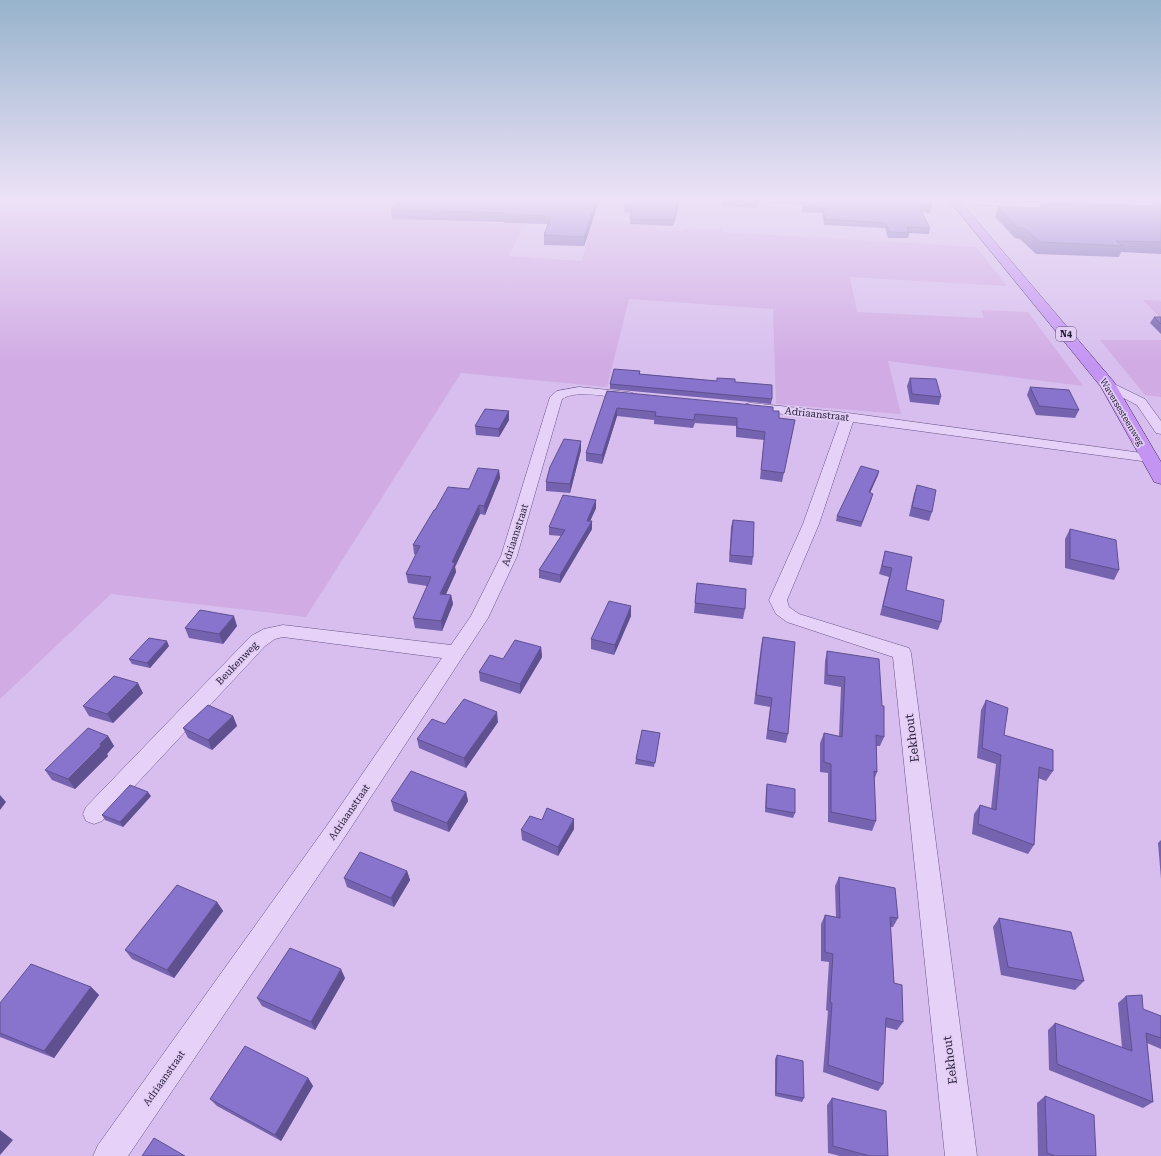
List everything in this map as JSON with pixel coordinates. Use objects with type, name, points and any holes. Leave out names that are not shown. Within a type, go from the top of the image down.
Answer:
[{"type":"main road","name":"Waversesteenweg","points":[[1000,255],[1108,385],[1161,478]]},
{"type":"street","points":[[1108,385],[1141,402],[1161,430]]},
{"type":"street","name":"Adriaanstraat","points":[[109,1156],[336,831],[479,618],[502,574],[509,556],[556,397],[560,393],[573,390],[643,397]]},
{"type":"street","name":"Adriaanstraat","points":[[738,406],[848,417],[1149,458]]},
{"type":"street","name":"Eekhout","points":[[848,417],[811,524],[778,600],[782,610],[794,618],[902,654],[961,1156]]},
{"type":"street","name":"Beukenweg","points":[[94,814],[258,641],[270,634],[283,630],[456,653]]},
{"type":"shaded area","points":[[0,255],[509,255],[582,261],[583,255],[982,255],[1007,286],[850,277],[857,312],[984,318],[981,310],[1028,312],[1083,386],[888,361],[901,414],[776,404],[773,309],[629,299],[607,387],[461,373],[306,617],[111,594],[0,699]]},
{"type":"shaded area","points":[[1143,300],[1161,301],[1161,319]]},
{"type":"shaded area","points":[[1100,340],[1161,340],[1161,397],[1145,395]]},
{"type":"building","points":[[1154,317],[1161,317],[1161,324]]},
{"type":"building","points":[[614,369],[640,371],[639,374],[717,381],[717,378],[735,379],[735,382],[772,385],[772,399],[610,384]]},
{"type":"building","points":[[910,378],[936,379],[941,397],[912,394]]},
{"type":"building","points":[[1030,387],[1069,390],[1079,410],[1039,406]]},
{"type":"building","points":[[607,391],[773,407],[773,411],[779,411],[779,418],[795,420],[784,473],[761,470],[765,432],[737,428],[737,418],[695,414],[694,420],[655,416],[656,412],[617,408],[602,455],[586,453]]},
{"type":"building","points":[[485,409],[509,411],[499,429],[475,426]]},
{"type":"building","points":[[564,439],[581,441],[570,484],[546,482],[550,467]]},
{"type":"building","points":[[861,466],[879,471],[869,492],[873,494],[862,522],[837,516]]},
{"type":"building","points":[[478,468],[499,470],[484,506],[479,505],[452,562],[455,563],[440,594],[451,595],[441,621],[413,618],[431,577],[406,574],[420,546],[413,545],[448,487],[469,489]]},
{"type":"building","points":[[917,485],[936,490],[932,512],[912,507]]},
{"type":"building","points":[[563,495],[596,500],[587,521],[592,521],[560,575],[539,570],[565,530],[549,527]]},
{"type":"building","points":[[733,520],[754,522],[753,557],[730,555]]},
{"type":"building","points":[[1070,529],[1116,540],[1119,570],[1070,559]]},
{"type":"building","points":[[885,551],[912,557],[906,590],[944,600],[941,622],[883,606],[892,568],[882,566]]},
{"type":"building","points":[[697,583],[746,589],[745,609],[695,603]]},
{"type":"building","points":[[609,601],[631,606],[615,645],[591,639]]},
{"type":"building","points":[[200,610],[234,616],[219,634],[185,628]]},
{"type":"building","points":[[763,637],[795,642],[788,734],[768,730],[772,698],[756,695]]},
{"type":"building","points":[[149,638],[167,641],[147,663],[129,659]]},
{"type":"building","points":[[515,640],[541,647],[520,684],[479,672],[490,655],[503,659]]},
{"type":"building","points":[[827,651],[879,659],[882,706],[884,706],[884,737],[876,735],[877,772],[874,771],[876,821],[831,812],[831,764],[824,762],[824,733],[842,737],[845,677],[827,675]]},
{"type":"building","points":[[114,676],[138,683],[107,714],[83,706]]},
{"type":"building","points":[[464,699],[497,712],[464,758],[417,739],[432,719],[445,724]]},
{"type":"building","points":[[986,700],[1008,708],[1004,735],[1053,750],[1053,771],[1039,767],[1034,845],[978,824],[980,805],[996,810],[1001,755],[982,748]]},
{"type":"building","points":[[208,705],[233,716],[208,740],[183,728]]},
{"type":"building","points":[[88,728],[108,736],[100,744],[101,746],[68,779],[45,770]]},
{"type":"building","points":[[642,730],[660,733],[655,763],[636,759]]},
{"type":"building","points":[[411,771],[466,792],[447,823],[391,801]]},
{"type":"building","points":[[767,784],[795,789],[795,813],[766,808]]},
{"type":"building","points":[[130,785],[148,792],[120,822],[102,815]]},
{"type":"building","points":[[547,808],[574,819],[558,847],[521,830],[530,816],[542,820]]},
{"type":"building","points":[[360,852],[407,871],[391,898],[344,878]]},
{"type":"building","points":[[839,877],[895,888],[898,918],[890,917],[894,983],[902,985],[903,1022],[886,1018],[883,1084],[828,1065],[832,1003],[830,1002],[833,954],[825,952],[825,915],[840,918]]},
{"type":"building","points":[[177,885],[217,902],[167,970],[125,950]]},
{"type":"building","points":[[999,918],[1071,932],[1084,981],[1008,967]]},
{"type":"building","points":[[290,948],[341,969],[311,1022],[257,998]]},
{"type":"building","points":[[31,964],[91,987],[44,1051],[0,1033],[0,1003]]},
{"type":"building","points":[[1142,995],[1143,1009],[1161,1016],[1161,1038],[1146,1033],[1153,1102],[1057,1064],[1055,1023],[1132,1051],[1126,996]]},
{"type":"building","points":[[245,1046],[308,1078],[275,1135],[210,1099]]},
{"type":"building","points":[[777,1055],[803,1061],[804,1098],[776,1093]]},
{"type":"building","points":[[1045,1096],[1094,1115],[1096,1156],[1055,1156],[1047,1153]]},
{"type":"building","points":[[832,1098],[886,1111],[888,1156],[870,1156],[833,1146]]},
{"type":"building","points":[[154,1138],[185,1156],[142,1156]]}]
